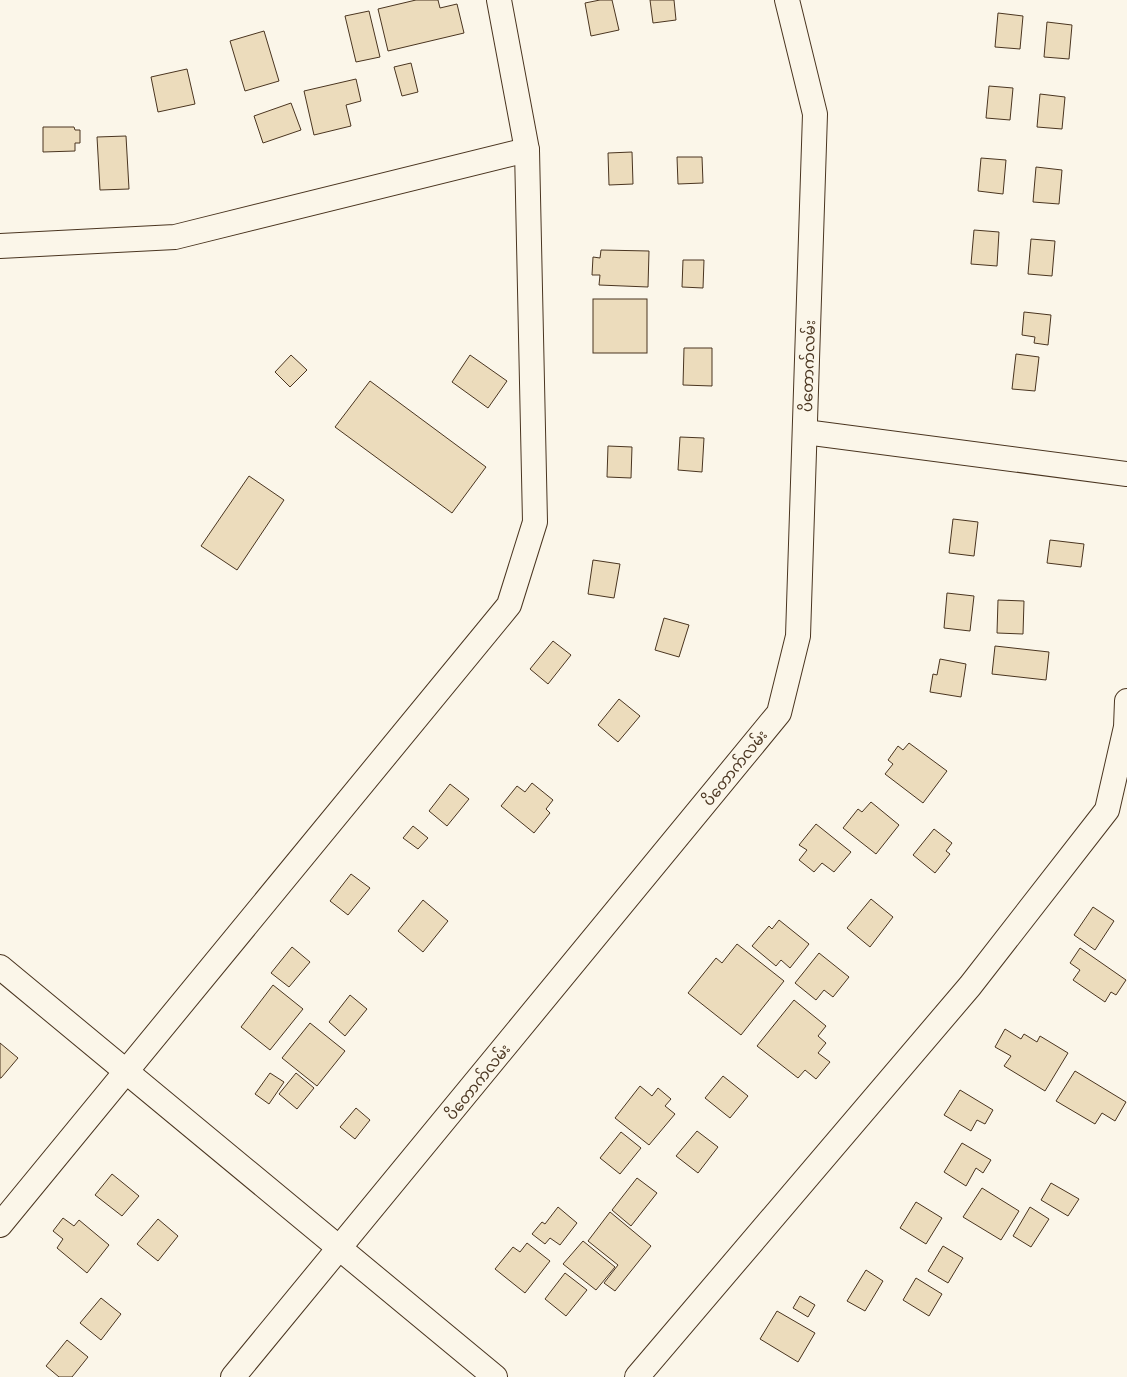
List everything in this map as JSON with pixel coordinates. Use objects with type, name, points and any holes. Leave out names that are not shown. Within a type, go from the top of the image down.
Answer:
[{"type":"street","points":[[0,1225],[509,605],[535,522],[527,150],[499,0]]},
{"type":"street","name":"ပိတောက်လမ်း","points":[[233,1377],[779,713],[798,636],[815,114],[788,0]]},
{"type":"street","points":[[0,246],[175,237],[527,150]]},
{"type":"street","points":[[805,432],[1127,474]]},
{"type":"street","points":[[637,1377],[970,986],[1107,810],[1126,727],[1127,701]]},
{"type":"street","points":[[0,967],[495,1377]]},
{"type":"building","points":[[416,0],[438,0],[440,8],[457,4],[464,33],[388,51],[378,9]]},
{"type":"building","points":[[612,0],[619,30],[591,36],[585,3]]},
{"type":"building","points":[[650,0],[674,0],[676,20],[653,23]]},
{"type":"building","points":[[369,11],[380,57],[356,62],[345,16]]},
{"type":"building","points":[[998,13],[1023,16],[1020,49],[995,47]]},
{"type":"building","points":[[1047,22],[1072,25],[1069,59],[1044,57]]},
{"type":"building","points":[[264,31],[279,81],[245,91],[230,41]]},
{"type":"building","points":[[411,63],[418,92],[402,96],[394,67]]},
{"type":"building","points":[[187,69],[195,104],[158,112],[151,77]]},
{"type":"building","points":[[356,79],[361,101],[346,105],[351,126],[314,135],[304,91]]},
{"type":"building","points":[[989,86],[1013,88],[1010,120],[986,118]]},
{"type":"building","points":[[1040,94],[1065,97],[1062,129],[1037,127]]},
{"type":"building","points":[[291,103],[301,130],[263,143],[254,116]]},
{"type":"building","points":[[43,127],[74,127],[75,130],[80,130],[80,143],[75,143],[75,151],[43,152]]},
{"type":"building","points":[[126,136],[129,189],[100,190],[97,137]]},
{"type":"building","points":[[632,152],[633,184],[609,185],[608,153]]},
{"type":"building","points":[[677,157],[702,157],[703,183],[678,184]]},
{"type":"building","points":[[981,158],[1006,160],[1003,194],[978,191]]},
{"type":"building","points":[[1036,167],[1062,170],[1059,204],[1033,202]]},
{"type":"building","points":[[974,230],[999,232],[997,266],[971,264]]},
{"type":"building","points":[[1031,239],[1055,241],[1052,276],[1028,274]]},
{"type":"building","points":[[601,250],[649,251],[648,287],[599,285],[600,275],[592,275],[593,257],[600,258]]},
{"type":"building","points":[[683,260],[704,260],[703,288],[682,287]]},
{"type":"building","points":[[593,299],[647,299],[647,353],[593,353]]},
{"type":"building","points":[[1024,312],[1051,315],[1048,345],[1034,343],[1035,337],[1022,335]]},
{"type":"building","points":[[684,348],[712,348],[712,386],[683,385]]},
{"type":"building","points":[[1016,354],[1039,357],[1035,391],[1012,389]]},
{"type":"building","points":[[291,355],[307,370],[290,387],[275,372]]},
{"type":"building","points":[[470,355],[507,381],[488,408],[452,382]]},
{"type":"building","points":[[370,381],[486,467],[452,513],[335,427]]},
{"type":"building","points":[[680,437],[704,438],[702,472],[678,470]]},
{"type":"building","points":[[608,446],[632,447],[631,478],[607,477]]},
{"type":"building","points":[[249,476],[284,500],[237,570],[201,546]]},
{"type":"building","points":[[953,519],[978,522],[974,556],[949,553]]},
{"type":"building","points":[[1050,540],[1084,544],[1081,567],[1047,563]]},
{"type":"building","points":[[593,560],[620,564],[614,598],[588,594]]},
{"type":"building","points":[[947,593],[974,596],[970,631],[944,628]]},
{"type":"building","points":[[998,600],[1024,601],[1023,634],[997,633]]},
{"type":"building","points":[[664,618],[689,625],[679,657],[655,650]]},
{"type":"building","points":[[553,641],[571,655],[548,684],[530,669]]},
{"type":"building","points":[[995,646],[1049,652],[1046,680],[992,674]]},
{"type":"building","points":[[940,659],[966,664],[961,697],[930,692],[933,674],[937,675]]},
{"type":"building","points":[[619,699],[640,716],[618,742],[598,725]]},
{"type":"building","points":[[909,743],[947,771],[923,803],[885,774],[893,764],[888,760],[898,746],[903,750]]},
{"type":"building","points":[[532,783],[553,800],[546,809],[550,813],[534,833],[501,806],[517,786],[525,792]]},
{"type":"building","points":[[450,784],[469,799],[447,826],[429,811]]},
{"type":"building","points":[[871,802],[899,825],[876,854],[843,828],[858,809],[862,812]]},
{"type":"building","points":[[816,824],[851,852],[834,872],[822,863],[814,872],[799,860],[807,850],[799,845]]},
{"type":"building","points":[[413,826],[428,838],[418,849],[403,838]]},
{"type":"building","points":[[934,829],[952,843],[946,851],[950,854],[935,873],[913,855]]},
{"type":"building","points":[[351,874],[370,888],[348,915],[330,901]]},
{"type":"building","points":[[871,899],[893,917],[870,947],[847,928]]},
{"type":"building","points":[[423,900],[448,921],[423,952],[398,931]]},
{"type":"building","points":[[1093,907],[1114,921],[1095,950],[1074,935]]},
{"type":"building","points":[[779,920],[809,944],[790,968],[781,960],[776,966],[752,946],[769,926],[772,929]]},
{"type":"building","points":[[737,944],[784,981],[741,1035],[688,993],[716,958],[722,963]]},
{"type":"building","points":[[292,947],[310,962],[289,987],[271,973]]},
{"type":"building","points":[[1080,948],[1126,980],[1116,995],[1111,992],[1105,1002],[1073,980],[1080,970],[1070,963]]},
{"type":"building","points":[[819,953],[849,977],[833,997],[824,990],[816,1000],[795,983]]},
{"type":"building","points":[[273,985],[303,1009],[270,1050],[241,1027]]},
{"type":"building","points":[[350,995],[367,1009],[345,1036],[329,1022]]},
{"type":"building","points":[[794,1000],[826,1026],[818,1036],[826,1043],[818,1053],[830,1062],[816,1079],[805,1070],[798,1078],[757,1046]]},
{"type":"building","points":[[310,1023],[345,1051],[317,1086],[282,1058]]},
{"type":"building","points":[[1005,1029],[1021,1039],[1024,1034],[1037,1042],[1040,1036],[1068,1053],[1045,1091],[1004,1066],[1011,1056],[995,1047]]},
{"type":"building","points":[[0,1043],[18,1058],[1,1078],[0,1078]]},
{"type":"building","points":[[1075,1071],[1126,1102],[1115,1121],[1102,1113],[1095,1124],[1056,1101]]},
{"type":"building","points":[[270,1073],[284,1082],[269,1104],[255,1094]]},
{"type":"building","points":[[296,1073],[314,1088],[297,1109],[279,1094]]},
{"type":"building","points":[[723,1076],[748,1096],[730,1118],[705,1098]]},
{"type":"building","points":[[640,1086],[652,1096],[658,1088],[671,1099],[665,1106],[675,1114],[649,1145],[615,1118]]},
{"type":"building","points":[[960,1090],[993,1110],[985,1124],[977,1120],[971,1131],[944,1115]]},
{"type":"building","points":[[356,1108],[370,1120],[355,1139],[340,1127]]},
{"type":"building","points":[[697,1131],[718,1147],[698,1173],[676,1156]]},
{"type":"building","points":[[621,1132],[641,1148],[620,1174],[600,1158]]},
{"type":"building","points":[[962,1143],[991,1160],[983,1173],[976,1168],[966,1186],[944,1172]]},
{"type":"building","points":[[112,1174],[139,1196],[122,1216],[95,1195]]},
{"type":"building","points":[[637,1178],[657,1193],[631,1226],[612,1210]]},
{"type":"building","points":[[1051,1183],[1079,1199],[1068,1216],[1041,1200]]},
{"type":"building","points":[[982,1188],[1019,1211],[1001,1240],[963,1217]]},
{"type":"building","points":[[916,1202],[942,1218],[926,1244],[900,1228]]},
{"type":"building","points":[[558,1207],[577,1223],[560,1245],[550,1238],[545,1244],[532,1234],[542,1222],[545,1224]]},
{"type":"building","points":[[1030,1207],[1049,1219],[1031,1247],[1013,1236]]},
{"type":"building","points":[[610,1212],[651,1246],[615,1291],[604,1283],[618,1265],[588,1241]]},
{"type":"building","points":[[63,1218],[74,1226],[79,1220],[109,1245],[87,1273],[57,1248],[63,1239],[53,1231]]},
{"type":"building","points":[[158,1219],[178,1236],[158,1261],[137,1244]]},
{"type":"building","points":[[583,1241],[615,1267],[596,1290],[563,1264]]},
{"type":"building","points":[[527,1243],[550,1261],[525,1293],[495,1269],[513,1247],[520,1252]]},
{"type":"building","points":[[943,1246],[963,1258],[948,1283],[928,1271]]},
{"type":"building","points":[[866,1270],[883,1281],[865,1311],[847,1301]]},
{"type":"building","points":[[565,1273],[587,1290],[566,1316],[545,1299]]},
{"type":"building","points":[[916,1278],[942,1294],[929,1316],[903,1300]]},
{"type":"building","points":[[800,1296],[815,1305],[808,1317],[793,1308]]},
{"type":"building","points":[[101,1298],[121,1314],[101,1340],[80,1323]]},
{"type":"building","points":[[777,1311],[815,1333],[798,1362],[760,1339]]},
{"type":"building","points":[[67,1340],[88,1357],[72,1377],[59,1377],[46,1366]]}]
